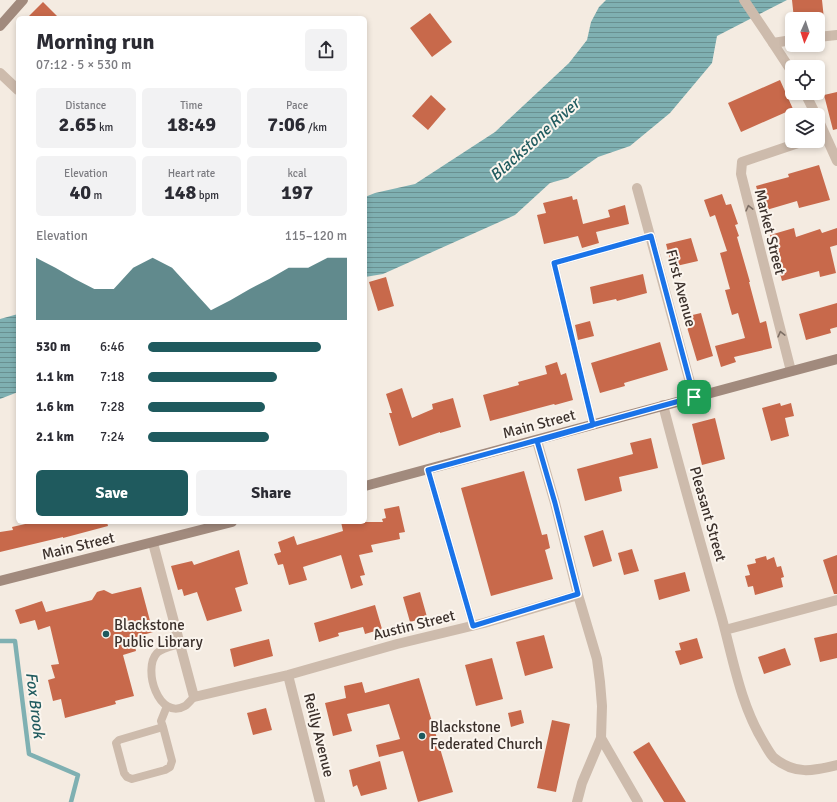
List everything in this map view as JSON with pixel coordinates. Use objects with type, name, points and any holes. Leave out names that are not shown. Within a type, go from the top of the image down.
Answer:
[{"type":"main road","points":[[0,26],[23,0]]},
{"type":"main road","name":"Main Street","points":[[367,485],[537,441],[663,405],[837,359]]},
{"type":"main road","name":"Main Street","points":[[0,581],[224,524]]},
{"type":"street","points":[[744,0],[785,61]]},
{"type":"street","points":[[825,36],[837,35]]},
{"type":"street","points":[[773,43],[785,41]]},
{"type":"street","points":[[0,73],[16,88]]},
{"type":"street","points":[[825,140],[837,161]]},
{"type":"street","name":"Market Street","points":[[785,147],[742,162],[741,174],[790,371]]},
{"type":"street","name":"First Avenue","points":[[637,188],[694,397]]},
{"type":"street","name":"Pleasant Street","points":[[663,405],[742,696],[761,738],[773,757],[786,766],[805,771],[837,765]]},
{"type":"street","points":[[537,441],[597,659],[600,682],[602,706],[601,738],[582,783],[577,802]]},
{"type":"street","points":[[153,543],[194,697]]},
{"type":"street","name":"Austin Street","points":[[194,697],[288,675],[390,646],[473,626],[578,594]]},
{"type":"street","points":[[725,630],[837,600]]},
{"type":"street","name":"Reilly Avenue","points":[[288,675],[320,802]]},
{"type":"street","points":[[601,738],[638,802]]},
{"type":"lane","points":[[593,425],[554,263],[651,236]]},
{"type":"lane","points":[[428,470],[473,626]]},
{"type":"lane","points":[[180,644],[158,651],[152,659],[150,667],[154,688],[161,702],[167,706],[175,708],[184,706],[194,697]]},
{"type":"lane","points":[[163,727],[119,740],[116,743],[124,773],[127,777],[132,778],[165,770],[170,766],[172,761],[162,721],[167,706]]},
{"type":"water","name":"Blackstone River","points":[[606,0],[787,0],[717,36],[712,63],[670,113],[630,146],[598,157],[568,178],[550,183],[515,215],[383,274],[367,277],[367,196],[415,184],[495,132],[569,63],[587,40],[591,22],[599,7]]},
{"type":"water","points":[[16,315],[16,393],[0,399],[0,319]]},
{"type":"building","points":[[792,0],[822,0],[823,12],[793,12]]},
{"type":"building","points":[[43,2],[57,16],[29,16]]},
{"type":"building","points":[[430,13],[452,42],[432,57],[410,28]]},
{"type":"building","points":[[780,80],[785,91],[785,100],[789,100],[793,108],[785,108],[785,113],[741,132],[728,103]]},
{"type":"building","points":[[837,92],[837,129],[833,130],[825,95]]},
{"type":"building","points":[[431,95],[446,109],[428,130],[412,116]]},
{"type":"building","points":[[819,165],[830,200],[799,208],[797,201],[763,211],[756,186],[789,177],[788,174]]},
{"type":"building","points":[[722,194],[726,205],[731,204],[738,224],[735,225],[739,236],[737,237],[760,323],[766,321],[772,348],[734,357],[736,362],[721,367],[715,346],[745,338],[738,313],[732,315],[725,290],[730,289],[720,253],[727,251],[715,215],[710,217],[704,200]]},
{"type":"building","points":[[572,196],[573,200],[577,199],[583,224],[610,217],[608,210],[625,205],[629,224],[596,232],[599,243],[582,248],[578,236],[544,244],[537,215],[546,213],[543,203]]},
{"type":"building","points":[[794,228],[796,237],[820,229],[822,233],[837,228],[837,245],[830,247],[836,273],[820,277],[819,271],[782,281],[770,235]]},
{"type":"building","points":[[691,238],[698,261],[672,267],[666,244]]},
{"type":"building","points":[[643,274],[647,293],[617,301],[616,299],[593,304],[590,287]]},
{"type":"building","points":[[386,277],[394,306],[378,311],[369,282]]},
{"type":"building","points":[[837,303],[837,327],[830,329],[831,333],[806,340],[799,314]]},
{"type":"building","points":[[701,313],[713,356],[697,361],[684,317]]},
{"type":"building","points":[[590,321],[594,336],[578,340],[575,325]]},
{"type":"building","points":[[660,342],[668,370],[624,383],[625,386],[600,393],[591,363]]},
{"type":"building","points":[[557,362],[561,375],[566,373],[573,400],[490,421],[483,395],[519,385],[518,382],[547,374],[545,366]]},
{"type":"building","points":[[402,388],[412,418],[433,409],[432,404],[453,398],[461,427],[440,432],[399,446],[389,413],[392,413],[386,394]]},
{"type":"building","points":[[780,403],[781,406],[791,403],[794,416],[785,418],[789,436],[771,441],[762,408]]},
{"type":"building","points":[[715,418],[725,459],[702,465],[692,424]]},
{"type":"building","points":[[651,438],[658,468],[619,477],[622,491],[585,501],[577,469],[633,454],[630,443]]},
{"type":"building","points":[[524,471],[542,535],[547,534],[550,548],[545,550],[553,579],[491,596],[461,488]]},
{"type":"building","points":[[399,506],[405,532],[399,533],[400,539],[371,545],[373,552],[359,555],[365,575],[360,576],[363,585],[351,589],[341,555],[303,567],[307,580],[289,585],[283,564],[278,565],[274,554],[281,552],[278,542],[294,536],[297,545],[343,531],[341,524],[367,524],[367,522],[383,522],[382,519],[386,518],[384,509]]},
{"type":"building","points":[[25,524],[108,524],[108,526],[0,552],[0,532],[13,530],[12,527]]},
{"type":"building","points":[[603,530],[612,561],[593,567],[584,536]]},
{"type":"building","points":[[632,549],[639,571],[624,575],[618,553]]},
{"type":"building","points":[[239,550],[248,584],[235,588],[242,611],[207,621],[197,592],[184,596],[182,589],[178,590],[171,566],[192,561],[194,565]]},
{"type":"building","points":[[837,555],[837,594],[834,594],[823,560]]},
{"type":"building","points":[[766,556],[767,560],[774,557],[777,567],[781,566],[784,577],[781,578],[783,587],[755,595],[753,586],[748,587],[745,576],[750,575],[747,565],[756,563],[755,559]]},
{"type":"building","points":[[685,572],[690,591],[659,600],[654,580]]},
{"type":"building","points":[[141,587],[153,632],[133,638],[136,651],[123,655],[134,696],[115,701],[116,704],[65,718],[61,699],[53,701],[48,680],[55,678],[51,665],[59,664],[50,626],[38,630],[35,620],[20,624],[15,610],[42,601],[46,612],[92,600],[97,592],[100,591],[104,590],[112,594]]},
{"type":"building","points":[[420,592],[427,617],[410,622],[403,597]]},
{"type":"building","points":[[375,605],[382,629],[365,634],[363,627],[338,633],[339,636],[319,642],[314,623]]},
{"type":"building","points":[[837,633],[837,658],[820,662],[814,638]]},
{"type":"building","points":[[544,635],[553,668],[525,676],[516,642]]},
{"type":"building","points":[[697,638],[703,658],[680,665],[675,651],[681,650],[679,643]]},
{"type":"building","points":[[269,639],[273,656],[234,667],[230,649]]},
{"type":"building","points":[[785,648],[791,665],[764,674],[758,657]]},
{"type":"building","points":[[492,658],[503,699],[476,706],[465,665]]},
{"type":"building","points":[[419,678],[453,792],[418,802],[403,751],[379,757],[376,745],[400,739],[389,704],[347,714],[352,731],[333,736],[325,703],[346,698],[344,686],[362,682],[365,693]]},
{"type":"building","points":[[266,708],[272,730],[253,735],[247,713]]},
{"type":"building","points":[[521,710],[524,723],[511,727],[508,713]]},
{"type":"building","points":[[552,720],[570,724],[556,792],[537,788]]},
{"type":"building","points":[[649,742],[686,802],[664,802],[633,752]]},
{"type":"building","points":[[380,761],[387,789],[361,796],[357,785],[353,787],[349,770]]},
{"type":"waterway","name":"Fox Brook","points":[[0,641],[15,641],[29,754],[78,775],[71,802]]},
{"type":"place","name":"Blackstone Public Library","points":[[106,634]]},
{"type":"place","name":"Blackstone Federated Church","points":[[422,736]]},
{"type":"route","points":[[694,397],[537,441],[428,470],[473,626],[578,594],[555,503],[537,441],[593,425],[554,263],[651,236],[694,397]]}]
